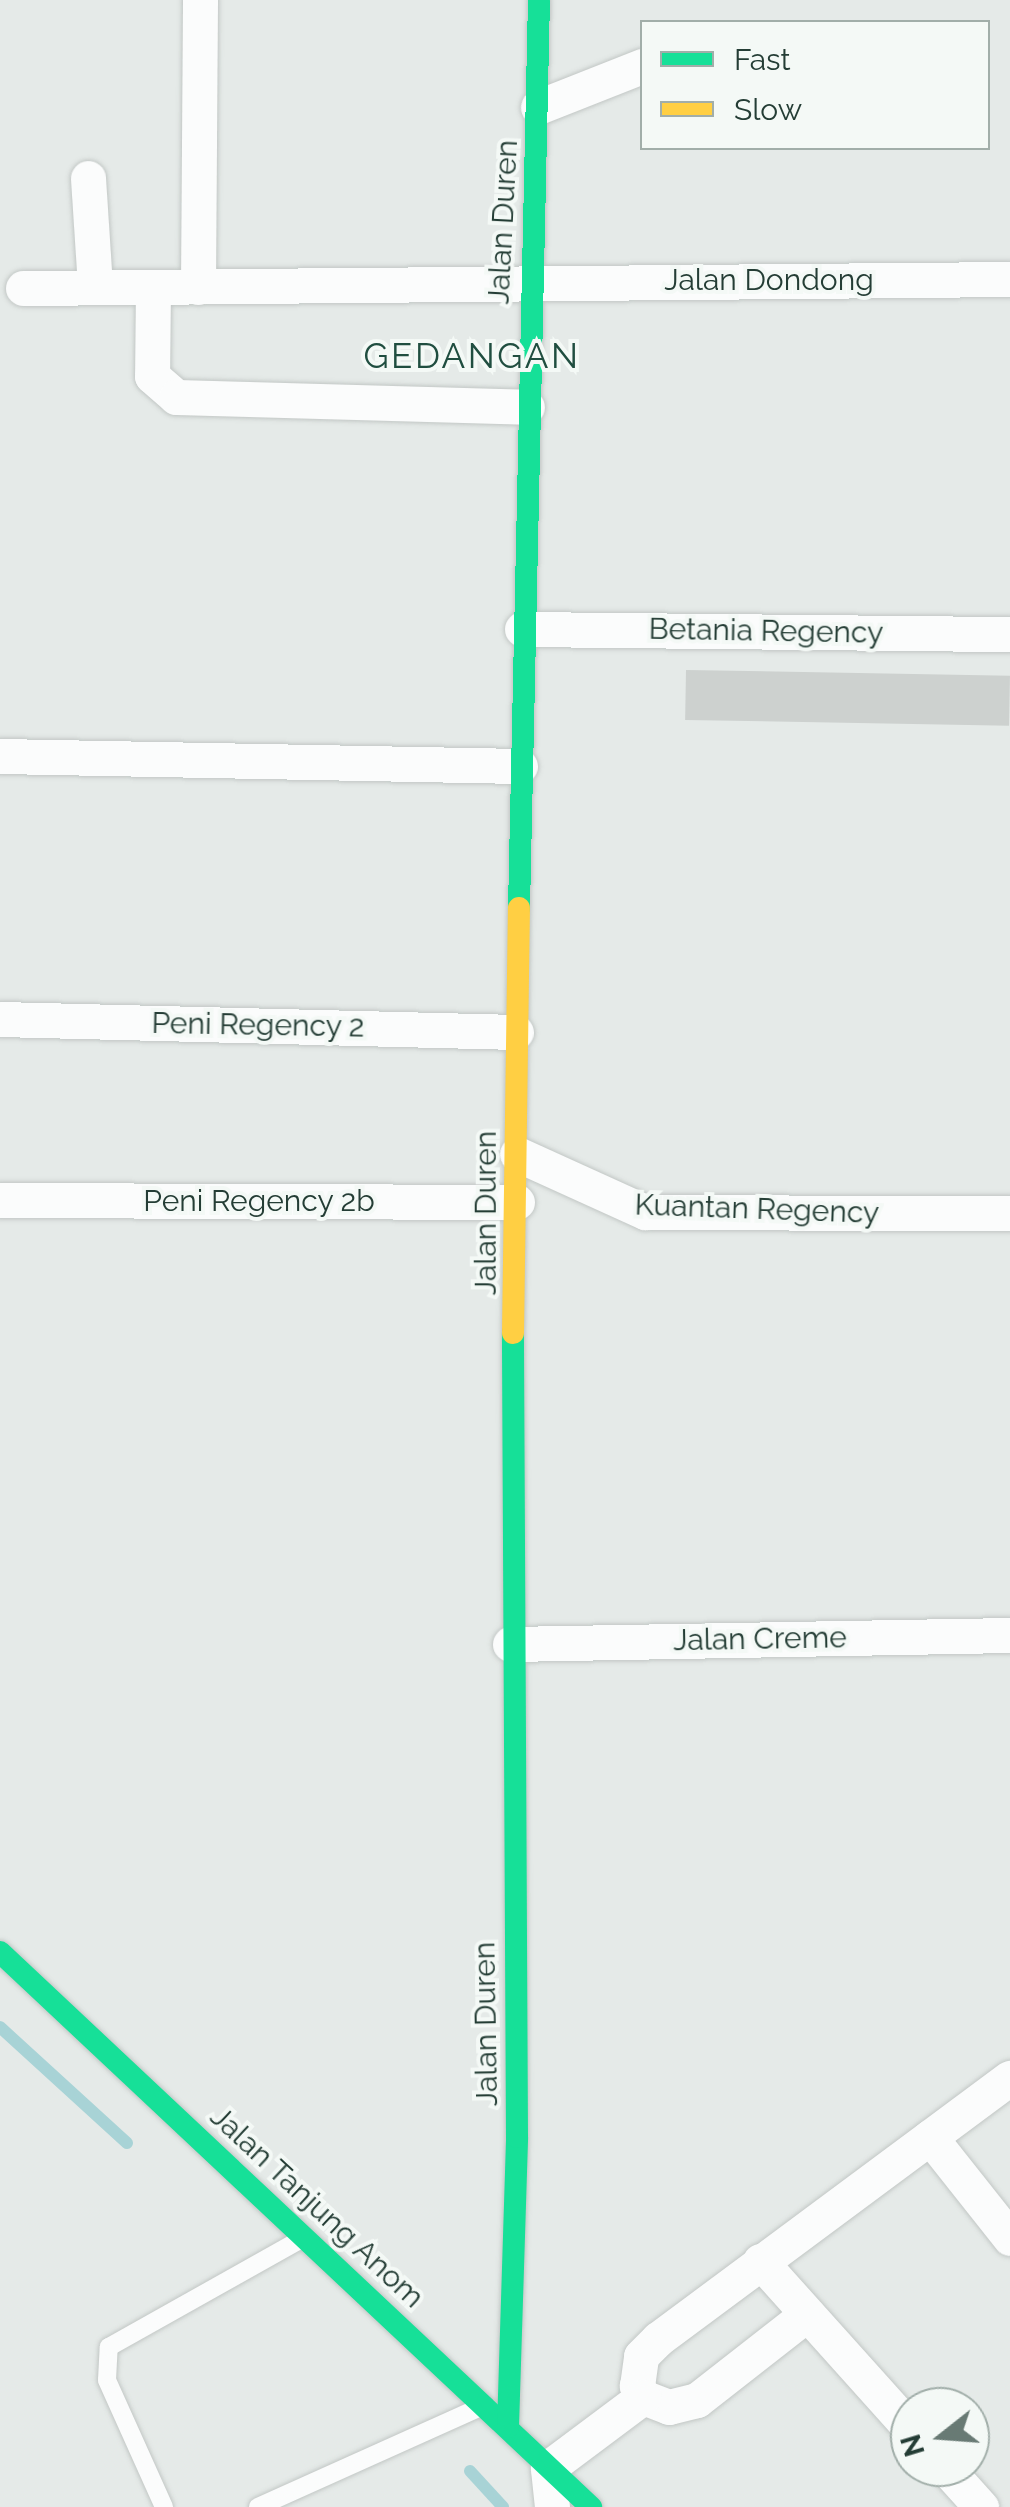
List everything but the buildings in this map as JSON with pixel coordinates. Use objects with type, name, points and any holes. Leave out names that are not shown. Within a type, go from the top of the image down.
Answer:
[{"type":"street","points":[[198,287],[200,0]]},
{"type":"street","name":"Jalan Duren","points":[[508,2427],[518,2137],[510,1644],[516,1032],[529,281],[539,0]]},
{"type":"street","points":[[538,107],[640,67]]},
{"type":"street","points":[[88,178],[95,287]]},
{"type":"street","name":"Jalan Dondong","points":[[23,288],[1010,279]]},
{"type":"street","points":[[153,287],[152,376],[176,397],[527,407]]},
{"type":"street","name":"Betania Regency","points":[[522,629],[1010,634]]},
{"type":"street","points":[[0,756],[520,766]]},
{"type":"street","name":"Peni Regency 2","points":[[0,1019],[516,1032]]},
{"type":"street","name":"Kuantan Regency","points":[[516,1154],[645,1212],[1010,1213]]},
{"type":"street","name":"Peni Regency 2b","points":[[0,1200],[517,1202]]},
{"type":"street","name":"Jalan Creme","points":[[510,1644],[1010,1634]]},
{"type":"street","name":"Jalan Tanjung Anom","points":[[0,1952],[591,2507]]},
{"type":"street","points":[[807,2314],[697,2400],[669,2407],[643,2397],[636,2377],[641,2356],[760,2261],[1010,2078]]},
{"type":"street","points":[[930,2137],[1010,2238]]},
{"type":"street","points":[[760,2261],[890,2406]]},
{"type":"street","points":[[552,2507],[548,2468],[643,2397]]},
{"type":"street","points":[[964,2487],[981,2507]]},
{"type":"lane","points":[[164,2507],[107,2380],[109,2347],[305,2237]]},
{"type":"lane","points":[[258,2507],[485,2405]]},
{"type":"waterway","points":[[0,2027],[127,2143]]},
{"type":"waterway","points":[[470,2471],[503,2507]]},
{"type":"traffic: fast","points":[[519,908],[539,0]]},
{"type":"traffic: fast","points":[[508,2427],[517,2137],[513,1333]]},
{"type":"traffic: fast","points":[[0,1952],[591,2507]]},
{"type":"traffic: slow","points":[[513,1333],[519,908]]},
{"type":"district","name":"GEDANGAN","points":[[472,356]]}]
